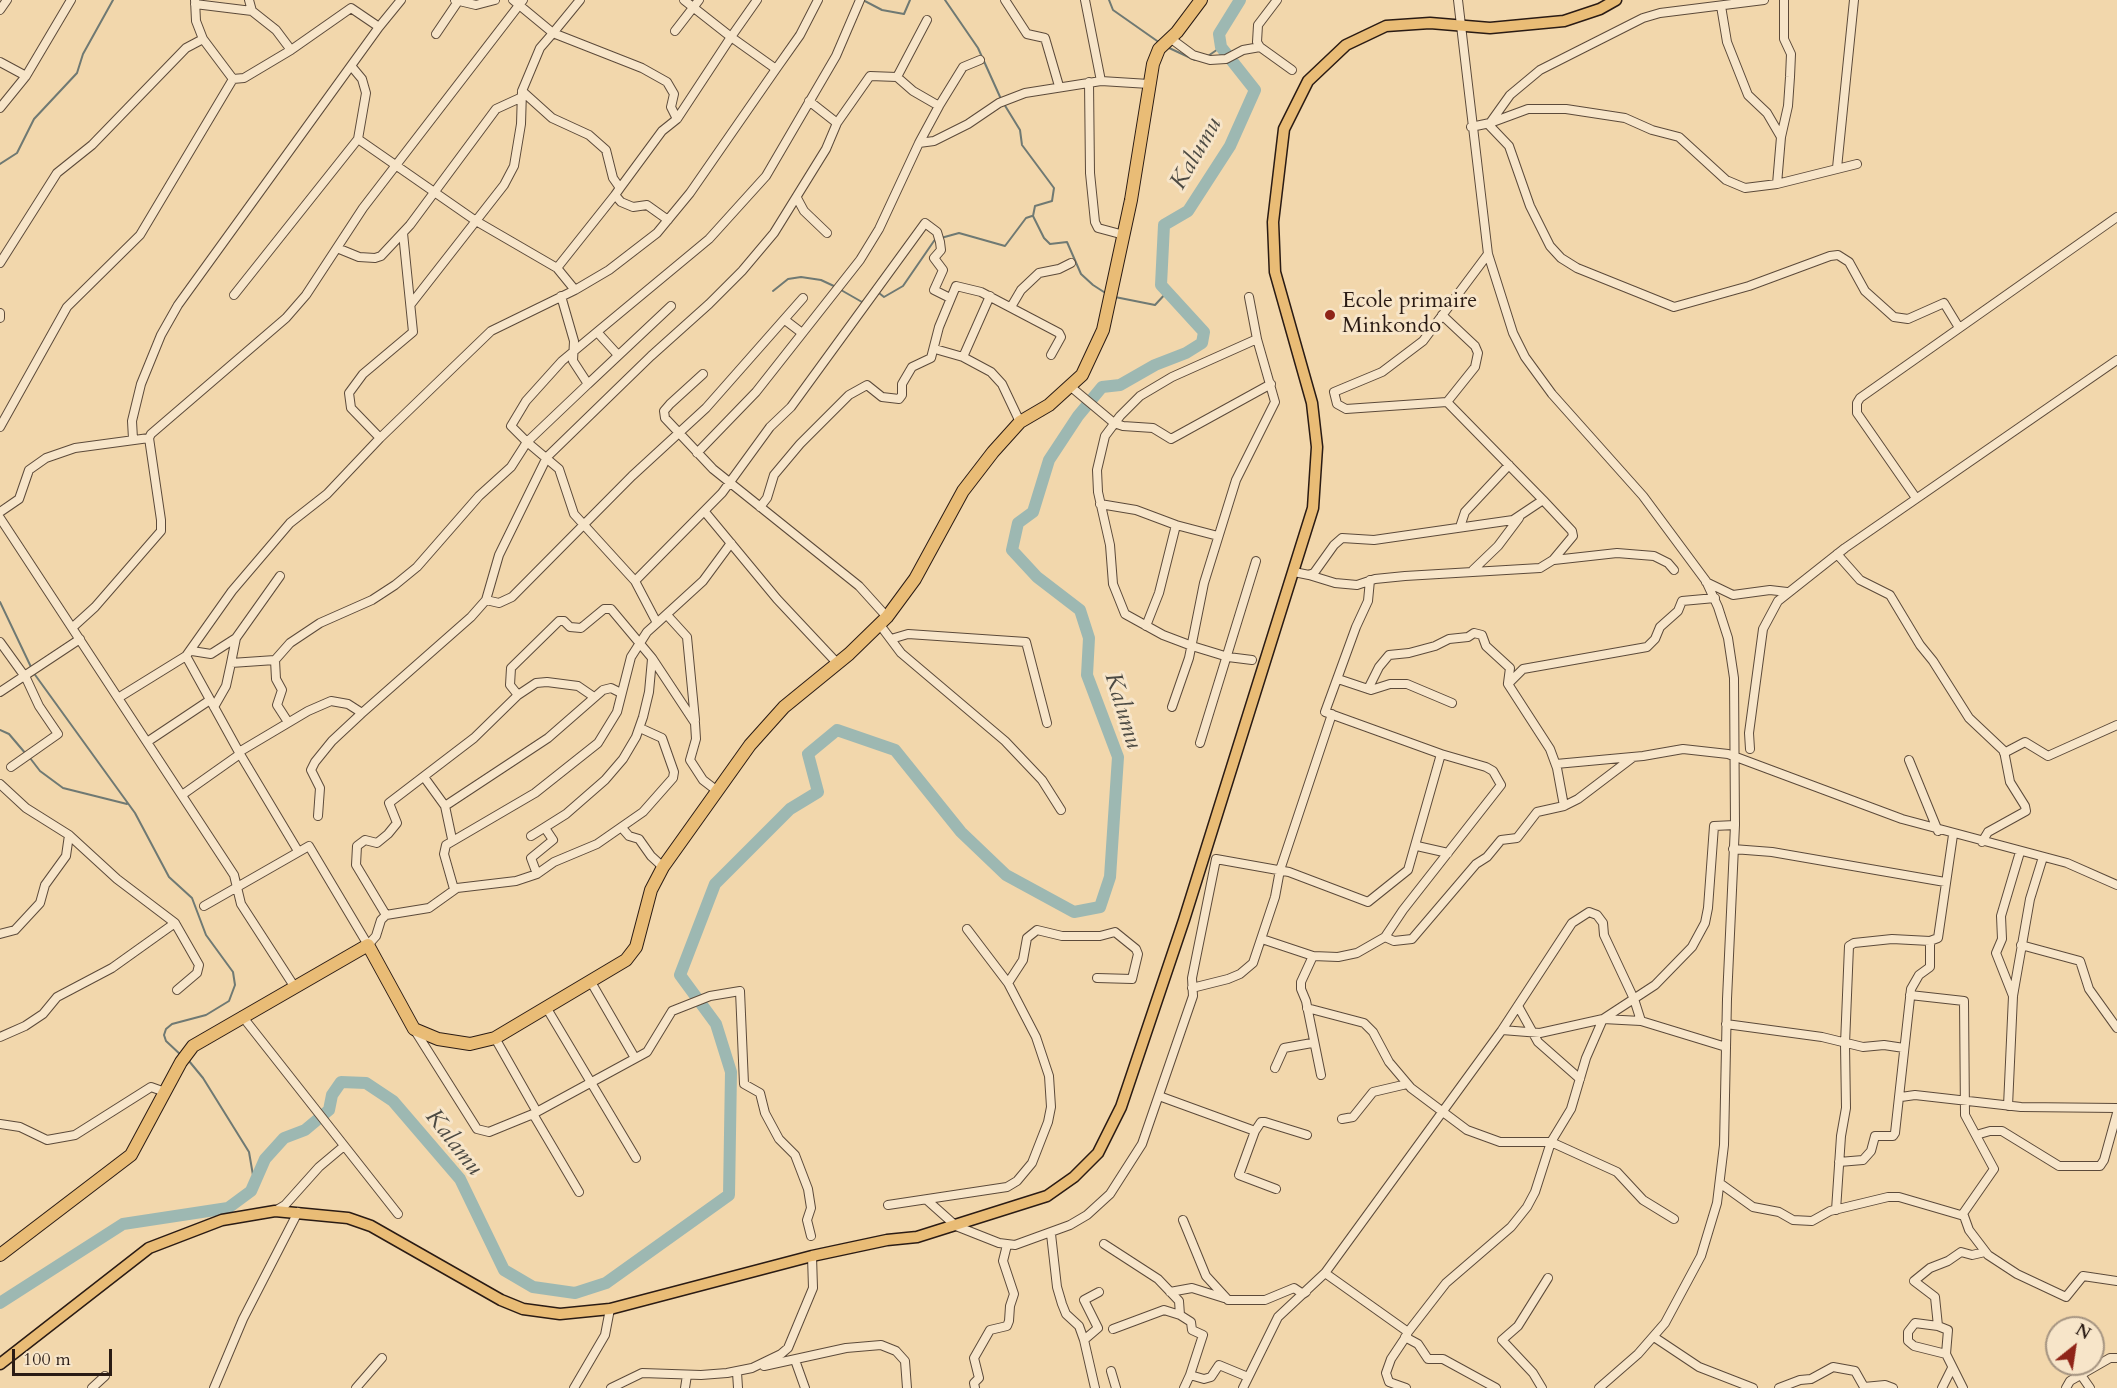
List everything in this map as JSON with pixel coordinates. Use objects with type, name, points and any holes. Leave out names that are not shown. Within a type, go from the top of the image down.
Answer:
[{"type":"highway","points":[[0,1255],[61,1206],[122,1164],[139,1144],[188,1051],[242,1016],[368,945],[414,1029],[438,1039],[462,1043],[482,1042],[495,1038],[591,982],[632,954],[651,890],[663,867],[716,790],[772,719],[838,664],[884,621],[915,579],[963,491],[1020,422],[1071,387],[1082,375],[1098,344],[1111,297],[1153,64],[1165,43],[1184,24],[1201,0]]},
{"type":"main road","points":[[0,1364],[141,1253],[203,1226],[275,1211],[348,1218],[371,1226],[501,1300],[523,1309],[560,1314],[609,1309],[812,1256],[887,1240],[916,1237],[1047,1196],[1074,1177],[1092,1159],[1117,1116],[1184,920],[1312,508],[1317,447],[1312,403],[1275,272],[1273,222],[1284,129],[1308,81],[1346,45],[1394,24],[1490,28],[1564,21],[1600,9],[1616,0]]},
{"type":"street","points":[[0,10],[7,0]]},
{"type":"street","points":[[0,108],[26,76],[71,0]]},
{"type":"street","points":[[249,0],[252,11]]},
{"type":"street","points":[[133,439],[132,421],[141,384],[161,335],[178,305],[379,27],[401,0]]},
{"type":"street","points":[[436,34],[457,0],[481,4],[495,0]]},
{"type":"street","points":[[411,304],[512,173],[521,124],[521,95],[540,48],[580,0]]},
{"type":"street","points":[[684,0],[696,4],[731,37],[776,69]]},
{"type":"street","points":[[557,268],[662,131],[677,118],[757,0]]},
{"type":"street","points":[[118,698],[189,653],[232,591],[285,529],[304,510],[327,495],[380,438],[491,331],[575,290],[637,249],[668,220],[800,35],[818,0]]},
{"type":"street","points":[[1005,0],[1027,34],[1045,38],[1059,86]]},
{"type":"street","points":[[1085,0],[1101,81]]},
{"type":"street","points":[[1277,0],[1258,25],[1256,36],[1260,47],[1292,69]]},
{"type":"street","points":[[1458,0],[1471,127],[1488,254],[1499,296],[1525,357],[1552,394],[1644,496],[1706,581],[1715,598],[1731,656],[1735,738],[1735,825],[1721,1184],[1713,1220],[1701,1256],[1677,1304],[1654,1336],[1599,1388]]},
{"type":"street","points":[[1489,123],[1521,84],[1563,57],[1651,15],[1764,0]]},
{"type":"street","points":[[1777,184],[1791,54],[1784,39],[1784,0]]},
{"type":"street","points":[[1837,168],[1854,0]]},
{"type":"street","points":[[73,627],[95,607],[161,531],[162,520],[149,438],[153,431],[286,318],[396,165],[519,1],[553,33],[642,68],[667,82],[674,94],[671,107],[677,118]]},
{"type":"street","points":[[233,79],[198,29],[195,2],[252,11],[279,33],[291,50]]},
{"type":"street","points":[[657,622],[635,580],[583,526],[572,509],[561,473],[547,457],[511,429],[512,422],[526,401],[573,352],[678,267],[739,207],[771,170],[842,44],[859,2]]},
{"type":"street","points":[[675,31],[696,4]]},
{"type":"street","points":[[1721,6],[1727,42],[1748,95],[1767,113],[1781,137]]},
{"type":"street","points":[[233,79],[244,78],[291,50],[351,8],[379,27]]},
{"type":"street","points":[[897,77],[927,20]]},
{"type":"street","points":[[0,263],[57,173],[92,145],[186,48],[203,39]]},
{"type":"street","points":[[1165,43],[1202,58],[1226,59],[1238,51],[1260,47]]},
{"type":"street","points":[[697,453],[756,392],[839,288],[879,229],[919,143],[963,67],[980,60]]},
{"type":"street","points":[[0,62],[26,76]]},
{"type":"street","points":[[234,295],[261,264],[358,139],[366,93],[362,80],[351,67]]},
{"type":"street","points":[[318,816],[320,788],[311,770],[332,741],[471,617],[486,600],[499,555],[547,457],[742,271],[764,245],[797,198],[826,149],[837,123],[870,76],[897,77],[912,91],[939,106]]},
{"type":"street","points":[[0,427],[67,307],[140,235],[233,79]]},
{"type":"street","points":[[919,143],[934,141],[968,124],[1002,102],[1059,86],[1101,81],[1149,84]]},
{"type":"street","points":[[1089,82],[1090,174],[1095,222],[1097,227],[1124,235]]},
{"type":"street","points":[[521,95],[552,118],[589,135],[606,150],[617,192],[628,206],[647,206],[668,220]]},
{"type":"street","points":[[337,248],[359,257],[378,258],[404,233],[496,109],[521,95]]},
{"type":"street","points":[[809,101],[837,123]]},
{"type":"street","points":[[1471,127],[1528,109],[1566,110],[1625,118],[1652,130],[1679,137],[1726,180],[1742,187],[1754,188],[1777,184],[1857,164]]},
{"type":"street","points":[[1489,123],[1509,146],[1530,206],[1545,239],[1561,258],[1577,268],[1674,307],[1749,286],[1838,255],[1849,262],[1865,291],[1894,317],[1908,319],[1944,303],[1959,326]]},
{"type":"street","points":[[358,139],[476,221],[557,268],[575,290]]},
{"type":"street","points":[[797,198],[804,211],[826,233]]},
{"type":"street","points":[[1916,498],[1857,413],[1857,403],[1860,398],[1959,326],[2117,217]]},
{"type":"street","points":[[635,580],[705,512],[730,483],[770,427],[791,407],[911,246],[923,225],[928,224],[939,238],[940,251],[934,258],[942,270],[934,290],[950,298]]},
{"type":"street","points":[[380,438],[351,408],[350,393],[363,374],[413,332],[404,233]]},
{"type":"street","points":[[1442,315],[1475,346],[1478,352],[1475,367],[1447,402],[1346,409],[1337,404],[1334,392],[1387,369],[1423,341],[1442,315],[1488,254]]},
{"type":"street","points":[[1011,308],[1021,290],[1039,273],[1059,269],[1071,263]]},
{"type":"street","points":[[760,507],[767,498],[774,475],[800,444],[849,396],[867,385],[882,397],[899,399],[902,395],[902,384],[912,367],[930,360],[935,349],[939,327],[954,288],[959,286],[990,296],[1060,335],[1051,355]]},
{"type":"street","points":[[561,296],[571,323],[574,341],[573,361],[588,384]]},
{"type":"street","points":[[963,357],[990,296]]},
{"type":"street","points":[[1172,707],[1192,646],[1196,616],[1218,536],[1240,469],[1275,402],[1257,339],[1249,297]]},
{"type":"street","points":[[486,600],[500,603],[513,597],[706,408],[803,298]]},
{"type":"street","points":[[288,722],[278,705],[282,690],[276,679],[275,660],[290,643],[326,620],[372,600],[417,567],[479,496],[511,467],[527,442],[671,306]]},
{"type":"street","points":[[0,313],[0,318]]},
{"type":"street","points":[[785,320],[802,333]]},
{"type":"street","points":[[598,333],[618,355]]},
{"type":"street","points":[[1252,660],[1228,657],[1192,646],[1146,626],[1122,610],[1113,584],[1110,545],[1097,481],[1101,443],[1114,423],[1140,396],[1156,386],[1257,339]]},
{"type":"street","points":[[935,349],[963,357],[987,369],[1000,380],[1020,422]]},
{"type":"street","points":[[1750,749],[1749,733],[1763,629],[1773,606],[1787,592],[1837,554],[2117,360]]},
{"type":"street","points":[[703,374],[664,411],[665,418],[697,453],[730,483],[859,586],[884,621],[891,639],[901,653],[1005,741],[1042,780],[1061,810]]},
{"type":"street","points":[[1071,387],[1114,423],[1123,426],[1153,428],[1173,439],[1270,384]]},
{"type":"street","points":[[1294,572],[1335,583],[1357,585],[1370,580],[1473,570],[1540,568],[1553,560],[1573,534],[1447,402]]},
{"type":"street","points":[[0,512],[19,499],[30,470],[46,458],[75,448],[149,438]]},
{"type":"street","points":[[1460,527],[1465,512],[1509,465]]},
{"type":"street","points":[[1473,570],[1498,546],[1519,518],[1543,500]]},
{"type":"street","points":[[1100,504],[1136,510],[1176,525],[1218,536]]},
{"type":"street","points":[[705,512],[838,664]]},
{"type":"street","points":[[0,518],[234,875],[241,904],[294,986]]},
{"type":"street","points":[[1310,575],[1318,569],[1334,545],[1342,538],[1374,540],[1519,518]]},
{"type":"street","points":[[1146,626],[1159,593],[1176,525]]},
{"type":"street","points":[[454,889],[444,854],[446,846],[452,839],[535,793],[572,765],[605,734],[617,712],[632,657],[640,643],[657,622],[703,581],[731,543]]},
{"type":"street","points":[[1553,560],[1626,553],[1654,556],[1668,563],[1674,570]]},
{"type":"street","points":[[1837,554],[1860,580],[1890,595],[1969,718],[2004,753],[2010,782],[2026,811],[1988,832],[1982,842]]},
{"type":"street","points":[[1200,743],[1256,561]]},
{"type":"street","points":[[189,653],[211,654],[236,638],[280,576]]},
{"type":"street","points":[[1263,939],[1313,956],[1347,956],[1385,937],[1501,785],[1493,771],[1486,766],[1441,754],[1325,712],[1368,601],[1370,580]]},
{"type":"street","points":[[1706,581],[1733,595],[1770,590],[1787,592]]},
{"type":"street","points":[[1368,689],[1376,671],[1389,655],[1409,654],[1449,639],[1468,637],[1474,633],[1482,635],[1486,646],[1515,670],[1641,649],[1652,643],[1660,627],[1678,611],[1682,601],[1715,598]]},
{"type":"street","points":[[518,695],[510,685],[511,668],[559,621],[564,621],[570,627],[581,628],[604,609],[609,608],[652,658],[695,723]]},
{"type":"street","points":[[667,615],[687,637],[696,739],[690,760],[703,780],[716,790]]},
{"type":"street","points":[[891,639],[908,634],[1026,642],[1047,723]]},
{"type":"street","points":[[147,742],[212,703],[226,686],[236,638]]},
{"type":"street","points":[[0,692],[31,674],[80,639]]},
{"type":"street","points":[[0,643],[31,674],[39,706],[58,734],[11,767]]},
{"type":"street","points":[[189,653],[239,753],[298,851]]},
{"type":"street","points":[[531,836],[566,814],[612,773],[623,759],[640,728],[649,692],[652,658]]},
{"type":"street","points":[[231,663],[275,660]]},
{"type":"street","points":[[1515,670],[1508,684],[1547,744],[1556,764],[1564,806]]},
{"type":"street","points":[[1338,679],[1368,689],[1390,684],[1407,684],[1452,703]]},
{"type":"street","points":[[386,915],[356,865],[357,846],[365,840],[377,843],[397,825],[388,804],[474,738],[518,695],[534,684],[547,682],[578,686],[594,697]]},
{"type":"street","points":[[445,806],[548,738],[608,687],[621,693]]},
{"type":"street","points":[[182,795],[239,753],[288,722],[331,701],[348,704],[362,713]]},
{"type":"street","points":[[1192,988],[1240,974],[1253,963],[1263,939],[1280,870],[1332,714]]},
{"type":"street","points":[[2004,753],[2025,742],[2048,756],[2117,725]]},
{"type":"street","points":[[204,906],[306,845],[311,848],[368,945],[376,936],[381,920],[386,915],[429,908],[454,889],[516,881],[537,874],[554,862],[590,848],[622,828],[649,806],[674,775],[663,738],[640,728]]},
{"type":"street","points":[[1735,738],[1750,749],[1762,765]]},
{"type":"street","points":[[1556,764],[1633,757],[1683,749],[1735,756],[1846,800],[1938,831],[2067,864],[2117,885]]},
{"type":"street","points":[[928,1201],[956,1226],[1007,1245],[1051,1234],[1087,1215],[1117,1185],[1142,1144],[1160,1096],[1192,996],[1216,859],[1280,870],[1372,901],[1406,873],[1417,846],[1441,754]]},
{"type":"street","points":[[1385,937],[1394,941],[1413,939],[1476,864],[1487,857],[1501,840],[1521,835],[1540,810],[1564,806],[1633,757]]},
{"type":"street","points":[[1909,760],[1938,831]]},
{"type":"street","points":[[424,777],[445,806],[452,839]]},
{"type":"street","points":[[0,784],[26,808],[69,835],[117,879],[175,923],[200,965],[197,974],[177,990]]},
{"type":"street","points":[[1406,1388],[1389,1382],[1386,1373],[1391,1359],[1451,1277],[1511,1227],[1527,1207],[1535,1192],[1551,1142],[1571,1109],[1588,1051],[1603,1020],[1666,975],[1699,935],[1708,908],[1714,826],[1735,825]]},
{"type":"street","points":[[537,874],[531,858],[553,840],[545,828]]},
{"type":"street","points":[[622,828],[629,836],[639,839],[663,867]]},
{"type":"street","points":[[0,934],[15,930],[40,903],[45,885],[66,856],[69,835]]},
{"type":"street","points":[[1836,1210],[1846,1108],[1845,1044],[1850,944],[1892,939],[1930,941],[1938,938],[1942,929],[1945,882],[1953,835]]},
{"type":"street","points":[[1417,846],[1448,853]]},
{"type":"street","points":[[1733,849],[1772,852],[1945,882]]},
{"type":"street","points":[[2013,996],[1996,953],[2002,939],[2001,916],[2020,852]]},
{"type":"street","points":[[2008,1106],[2013,996],[2021,945],[2043,857]]},
{"type":"street","points":[[1244,1388],[1278,1317],[1325,1273],[1502,1030],[1572,923],[1589,912],[1597,915],[1603,923],[1606,940],[1634,999],[1641,1021]]},
{"type":"street","points":[[0,1037],[26,1026],[43,1014],[57,997],[112,968],[175,923]]},
{"type":"street","points":[[888,1205],[928,1201],[1007,1187],[1025,1173],[1042,1143],[1051,1107],[1049,1076],[1036,1037],[1008,982],[967,929]]},
{"type":"street","points":[[1008,982],[1023,960],[1027,938],[1037,930],[1062,936],[1100,936],[1115,932],[1136,949],[1138,954],[1132,979],[1097,978]]},
{"type":"street","points":[[1839,1162],[1863,1160],[1872,1150],[1875,1136],[1894,1134],[1901,1097],[1910,996],[1915,981],[1930,967],[1930,941]]},
{"type":"street","points":[[2021,945],[2080,961],[2089,989],[2117,1028]]},
{"type":"street","points":[[1313,956],[1301,982],[1312,1042],[1321,1075]]},
{"type":"street","points":[[591,982],[635,1058]]},
{"type":"street","points":[[414,1029],[477,1129],[489,1132],[535,1113],[650,1049],[669,1014],[686,1004],[710,996],[740,991],[744,1084],[760,1093],[765,1113],[779,1139],[795,1155],[808,1189],[811,1209],[807,1220],[811,1236]]},
{"type":"street","points":[[1910,996],[1964,1001],[1964,1102],[1967,1120],[1992,1165],[1993,1173],[1962,1215]]},
{"type":"street","points":[[1518,1006],[1531,1032],[1547,1051],[1580,1079]]},
{"type":"street","points":[[546,1007],[636,1158]]},
{"type":"street","points":[[1307,1008],[1364,1023],[1373,1032],[1389,1062],[1407,1084],[1467,1130],[1490,1141],[1551,1142],[1617,1172],[1643,1200],[1674,1219]]},
{"type":"street","points":[[242,1016],[398,1214]]},
{"type":"street","points":[[1502,1030],[1531,1032],[1603,1020],[1641,1021],[1726,1047]]},
{"type":"street","points":[[1726,1024],[1822,1036],[1863,1047],[1884,1045],[1904,1048]]},
{"type":"street","points":[[495,1038],[579,1192]]},
{"type":"street","points":[[1275,1068],[1284,1048],[1312,1042]]},
{"type":"street","points":[[1342,1119],[1353,1117],[1373,1092],[1407,1084]]},
{"type":"street","points":[[0,1124],[26,1129],[47,1140],[81,1133],[151,1087],[165,1092]]},
{"type":"street","points":[[1901,1097],[1915,1095],[2008,1106],[2117,1108]]},
{"type":"street","points":[[1160,1096],[1255,1131]]},
{"type":"street","points":[[1976,1135],[1990,1131],[2002,1131],[2059,1166],[2100,1166],[2104,1160],[2117,1113]]},
{"type":"street","points":[[1276,1189],[1239,1175],[1255,1131],[1261,1122],[1265,1122],[1307,1135]]},
{"type":"street","points":[[275,1211],[285,1205],[319,1167],[344,1146]]},
{"type":"street","points":[[1721,1184],[1753,1207],[1779,1212],[1793,1220],[1812,1221],[1836,1210],[1892,1197],[1962,1215],[1985,1252],[2017,1274],[2066,1297],[2085,1276],[2117,1281]]},
{"type":"street","points":[[214,1388],[243,1319],[298,1212]]},
{"type":"street","points":[[1184,1220],[1206,1276],[1228,1300]]},
{"type":"street","points":[[1051,1234],[1056,1287],[1066,1314],[1079,1326],[1095,1388]]},
{"type":"street","points":[[1104,1244],[1158,1279],[1180,1303],[1180,1315]]},
{"type":"street","points":[[975,1388],[974,1383],[979,1378],[974,1358],[990,1330],[1006,1326],[1009,1321],[1014,1294],[1003,1262],[1007,1245]]},
{"type":"street","points":[[1938,1326],[1934,1296],[1928,1294],[1915,1280],[1961,1252],[1972,1255],[1985,1252]]},
{"type":"street","points":[[752,1368],[782,1354],[788,1348],[813,1288],[812,1256]]},
{"type":"street","points":[[1325,1273],[1418,1344],[1428,1359],[1443,1359],[1496,1388]]},
{"type":"street","points":[[1542,1388],[1533,1372],[1502,1340],[1518,1326],[1548,1278]]},
{"type":"street","points":[[1170,1292],[1192,1288],[1228,1300],[1265,1300],[1294,1288],[1304,1294],[1312,1287]]},
{"type":"street","points":[[1084,1340],[1098,1328],[1084,1300],[1099,1292]]},
{"type":"street","points":[[574,1388],[605,1335],[609,1309]]},
{"type":"street","points":[[1113,1329],[1164,1310],[1180,1315],[1191,1322],[1192,1330],[1203,1337],[1184,1388]]},
{"type":"street","points":[[1946,1354],[1914,1346],[1908,1341],[1908,1332],[1915,1323],[1938,1326],[1948,1330],[1946,1354],[1964,1388]]},
{"type":"street","points":[[1654,1336],[1699,1367],[1753,1388]]},
{"type":"street","points":[[611,1388],[642,1373],[687,1375],[737,1372],[846,1348],[881,1345],[896,1351],[905,1361],[908,1388]]},
{"type":"street","points":[[356,1388],[382,1358]]},
{"type":"street","points":[[795,1360],[804,1388]]},
{"type":"street","points":[[1190,1375],[1204,1379],[1211,1377],[1220,1365],[1248,1377]]},
{"type":"street","points":[[1779,1388],[1800,1380],[1811,1379],[1833,1367],[1855,1371],[1864,1387],[1887,1385],[1893,1388]]},
{"type":"street","points":[[1942,1388],[1952,1368]]},
{"type":"street","points":[[1111,1371],[1116,1388]]},
{"type":"street","points":[[737,1372],[738,1388]]},
{"type":"street","points":[[685,1388],[687,1375]]},
{"type":"street","points":[[92,1388],[105,1376]]},
{"type":"street","points":[[2066,1388],[2070,1381],[2079,1376]]},
{"type":"waterway","points":[[0,164],[17,153],[34,119],[77,73],[83,54],[113,0]]},
{"type":"waterway","points":[[863,0],[882,10],[904,14],[910,0]]},
{"type":"waterway","points":[[945,0],[978,48],[1001,99]]},
{"type":"waterway","points":[[1109,0],[1113,10],[1160,43]]},
{"type":"waterway","name":"Kalumu","points":[[0,1303],[123,1224],[228,1208],[251,1191],[265,1159],[284,1138],[305,1130],[329,1110],[332,1095],[341,1082],[366,1083],[393,1101],[460,1179],[504,1270],[533,1287],[575,1293],[606,1283],[729,1195],[731,1072],[716,1024],[680,975],[715,884],[790,809],[818,792],[808,754],[837,730],[895,750],[961,832],[1006,875],[1074,912],[1100,907],[1110,877],[1118,757],[1087,675],[1089,638],[1080,610],[1037,577],[1012,550],[1018,523],[1033,512],[1049,460],[1078,416],[1102,387],[1120,385],[1155,365],[1186,353],[1202,343],[1204,332],[1161,285],[1164,225],[1188,211],[1230,146],[1255,90],[1221,47],[1219,34],[1240,0]]},
{"type":"waterway","points":[[1167,47],[1195,60]]},
{"type":"waterway","points":[[1208,56],[1221,47]]},
{"type":"waterway","points":[[1004,104],[1020,130],[1022,145],[1054,188],[1052,201],[1035,206],[1033,216],[1044,238],[1050,244],[1067,242],[1081,274],[1107,294]]},
{"type":"waterway","points":[[941,238],[959,233],[1005,246],[1026,218],[1032,216]]},
{"type":"waterway","points":[[879,293],[884,297],[903,286],[936,238]]},
{"type":"waterway","points":[[773,291],[788,279],[801,277],[821,280],[836,287]]},
{"type":"waterway","points":[[841,290],[862,302],[865,300]]},
{"type":"waterway","points":[[1115,297],[1155,305],[1167,292]]},
{"type":"waterway","points":[[0,602],[31,667]]},
{"type":"waterway","points":[[33,672],[135,813],[169,877],[192,898],[206,935],[233,972],[235,985],[229,1001],[206,1015],[172,1024],[166,1029],[164,1035],[166,1041],[182,1056]]},
{"type":"waterway","points":[[0,730],[9,734],[26,754]]},
{"type":"waterway","points":[[30,758],[40,771],[63,788],[127,804]]},
{"type":"waterway","points":[[189,1061],[203,1078],[249,1152],[254,1181]]},
{"type":"place","name":"Ecole primaire Minkondo","points":[[1330,315]]},
{"type":"water label","name":"Kalamu","points":[[453,1143]]}]
